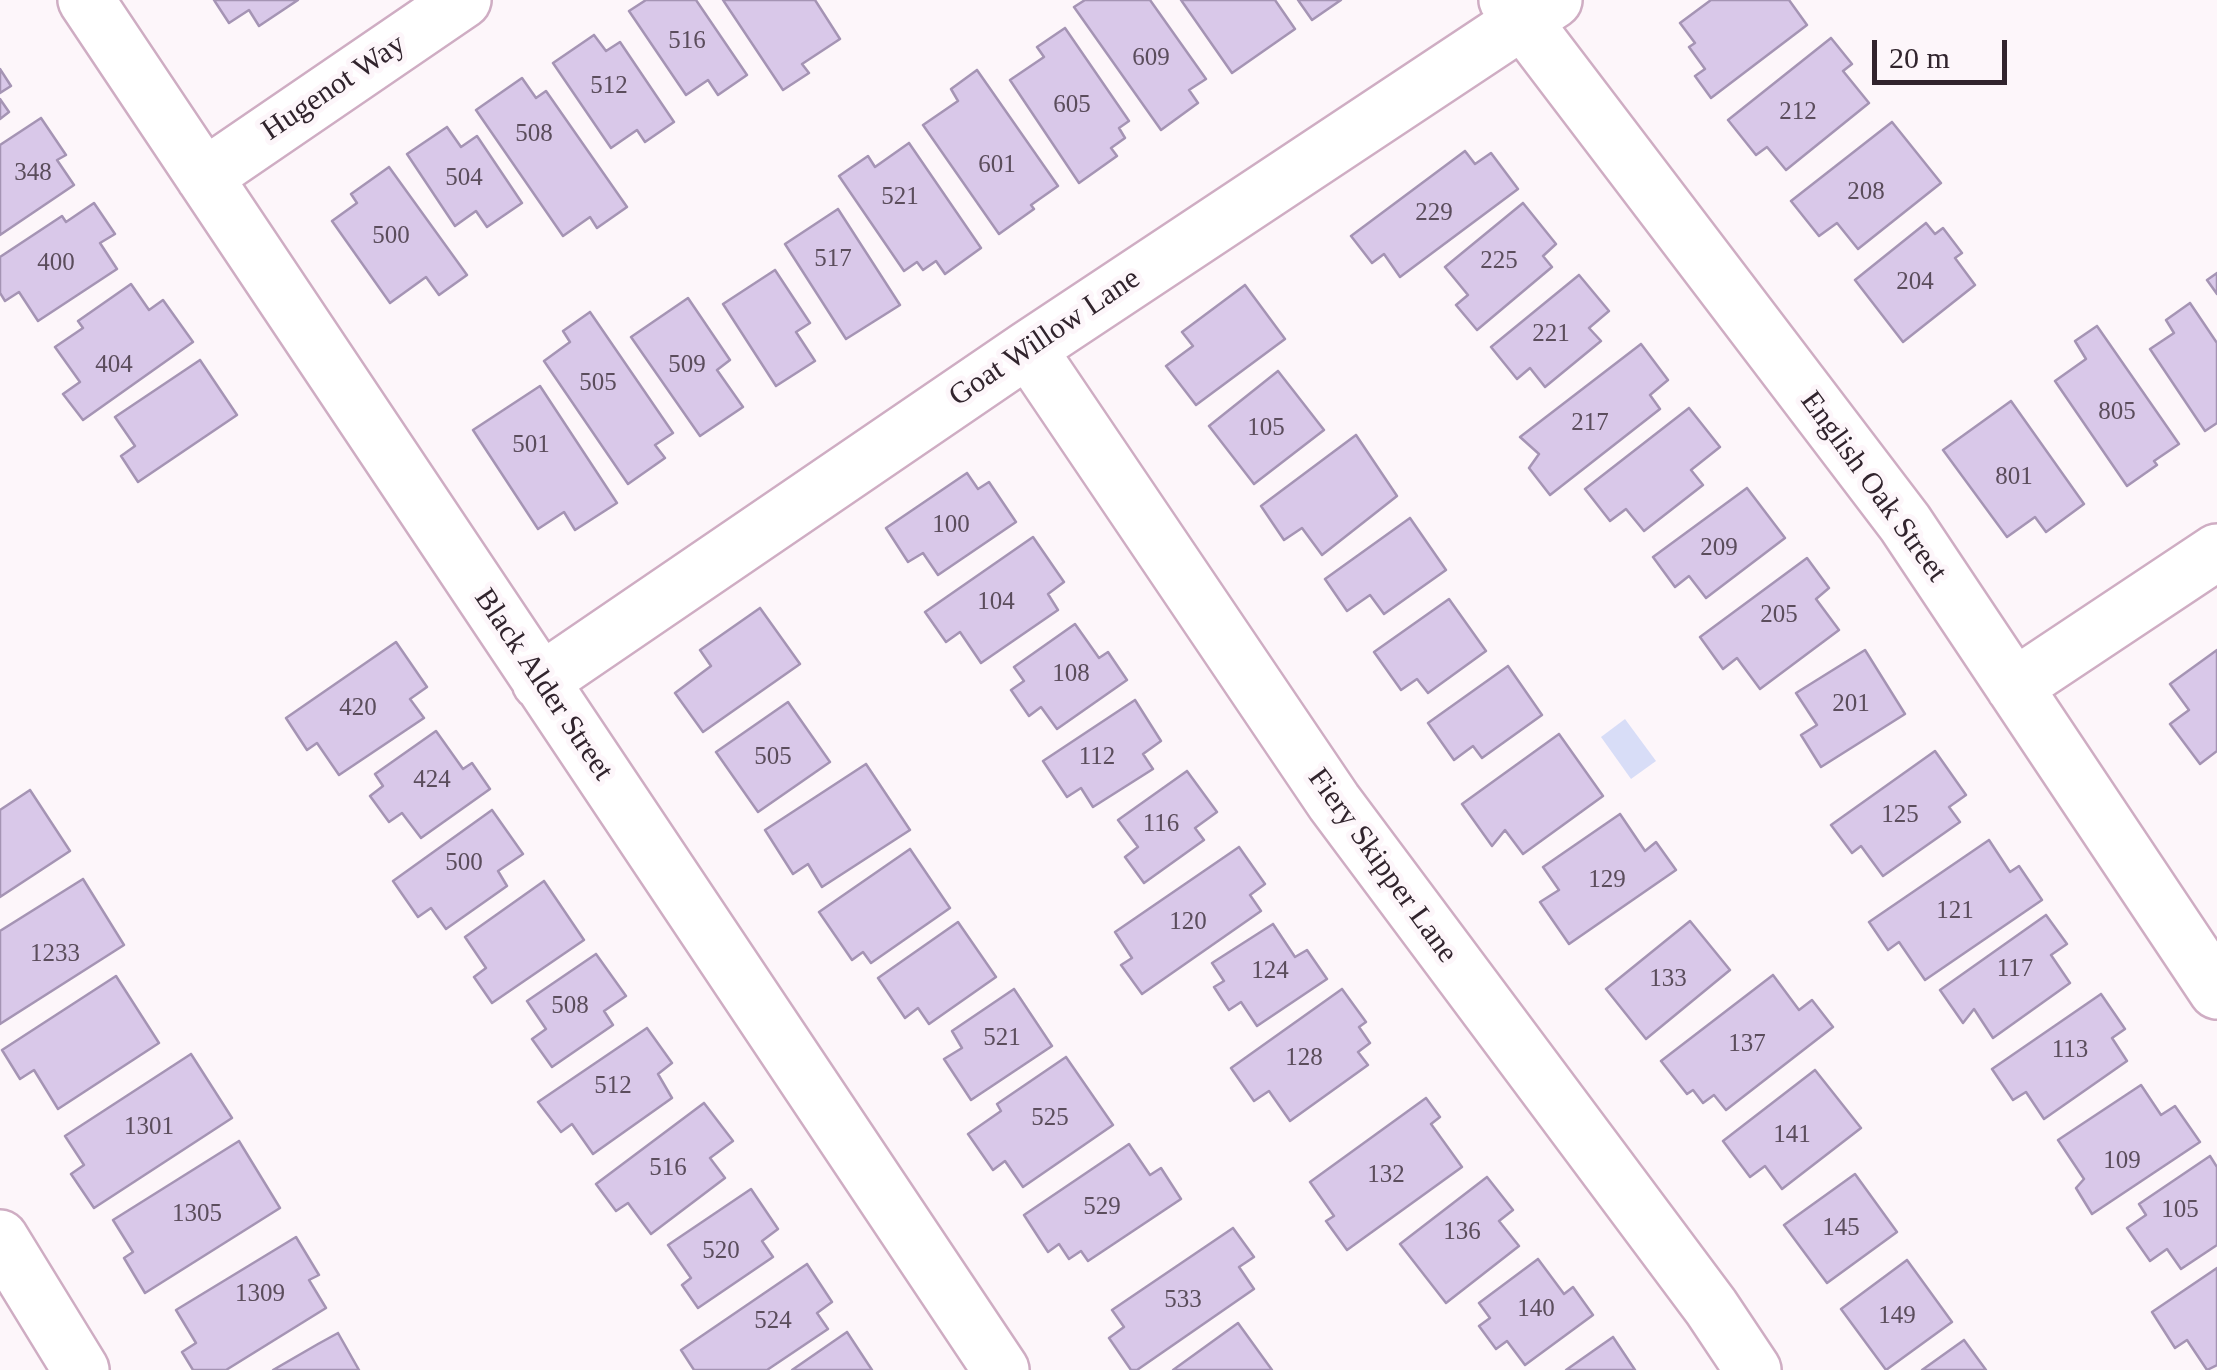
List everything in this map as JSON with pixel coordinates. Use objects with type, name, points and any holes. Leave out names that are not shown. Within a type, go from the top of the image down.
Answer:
[{"type":"street","name":"Black Alder Street","points":[[86,0],[1002,1370]]},
{"type":"street","name":"Hugenot Way","points":[[204,176],[463,0]]},
{"type":"street","name":"Goat Willow Lane","points":[[540,682],[1527,7]]},
{"type":"street","name":"English Oak Street","points":[[1527,7],[1904,523],[2217,991]]},
{"type":"street","name":"Fiery Skipper Lane","points":[[1028,349],[1334,802],[1711,1308],[1752,1370]]},
{"type":"street","points":[[2014,687],[2217,552]]},
{"type":"street","points":[[0,1238],[81,1370]]},
{"type":"water","points":[[1625,719],[1656,761],[1631,779],[1601,737]]},
{"type":"building","points":[[214,0],[298,0],[259,26],[249,10],[229,23]]},
{"type":"building","points":[[646,0],[696,0],[747,75],[718,95],[708,80],[686,95],[629,11]]},
{"type":"building","points":[[723,0],[815,0],[840,39],[802,64],[809,73],[783,90]]},
{"type":"building","points":[[1085,0],[1150,0],[1206,79],[1189,90],[1198,103],[1161,130],[1074,7]]},
{"type":"building","points":[[1181,0],[1275,0],[1295,29],[1232,73]]},
{"type":"building","points":[[1298,0],[1341,0],[1312,20]]},
{"type":"building","points":[[1711,0],[1789,0],[1807,25],[1711,98],[1695,76],[1705,69],[1689,47],[1695,43],[1680,23]]},
{"type":"building","points":[[1065,28],[1129,121],[1119,128],[1125,138],[1111,148],[1117,156],[1079,183],[1010,80],[1044,57],[1037,47]]},
{"type":"building","points":[[594,35],[606,51],[620,42],[674,122],[645,142],[637,130],[611,148],[553,63]]},
{"type":"building","points":[[1831,38],[1852,64],[1843,71],[1869,103],[1786,170],[1767,147],[1756,155],[1728,120]]},
{"type":"building","points":[[0,69],[11,86],[0,93]]},
{"type":"building","points":[[977,70],[1058,186],[999,234],[923,125],[958,101],[951,89]]},
{"type":"building","points":[[522,78],[536,98],[546,91],[627,207],[597,228],[590,217],[563,236],[476,110]]},
{"type":"building","points":[[0,99],[9,112],[0,119]]},
{"type":"building","points":[[41,118],[66,155],[57,160],[74,185],[0,235],[0,145]]},
{"type":"building","points":[[1892,122],[1941,183],[1858,249],[1837,223],[1819,236],[1791,201]]},
{"type":"building","points":[[447,127],[461,147],[477,136],[522,203],[487,227],[476,211],[455,226],[407,154]]},
{"type":"building","points":[[909,143],[981,248],[945,274],[936,261],[923,270],[917,262],[904,271],[839,176],[868,156],[875,167]]},
{"type":"building","points":[[1465,151],[1475,164],[1491,153],[1518,189],[1400,277],[1384,254],[1372,263],[1351,236]]},
{"type":"building","points":[[389,167],[467,275],[439,295],[426,277],[390,303],[332,221],[357,203],[351,194]]},
{"type":"building","points":[[94,203],[115,234],[100,243],[117,269],[38,321],[19,292],[5,301],[0,293],[0,257],[62,216],[66,222]]},
{"type":"building","points":[[1523,203],[1556,244],[1543,256],[1552,267],[1477,330],[1456,305],[1468,295],[1445,267]]},
{"type":"building","points":[[838,209],[900,305],[846,339],[785,244]]},
{"type":"building","points":[[1926,223],[1935,234],[1943,228],[1962,253],[1955,258],[1975,285],[1903,342],[1855,280]]},
{"type":"building","points":[[775,270],[810,323],[796,332],[815,361],[776,386],[723,304]]},
{"type":"building","points":[[2217,273],[2217,294],[2207,280]]},
{"type":"building","points":[[1579,275],[1609,311],[1589,328],[1601,341],[1545,387],[1530,368],[1517,379],[1491,347]]},
{"type":"building","points":[[131,284],[149,310],[163,300],[193,342],[83,420],[63,394],[80,382],[55,347],[83,328],[78,321]]},
{"type":"building","points":[[1245,285],[1285,339],[1196,405],[1166,366],[1193,346],[1182,332]]},
{"type":"building","points":[[688,298],[730,360],[717,370],[743,407],[700,436],[631,337]]},
{"type":"building","points":[[2190,303],[2217,343],[2217,423],[2205,431],[2150,349],[2174,333],[2166,320]]},
{"type":"building","points":[[590,312],[673,433],[655,445],[665,458],[628,484],[544,361],[570,342],[563,331]]},
{"type":"building","points":[[2097,326],[2179,444],[2127,486],[2055,381],[2086,359],[2075,341]]},
{"type":"building","points":[[1641,344],[1668,380],[1650,395],[1660,409],[1550,495],[1529,468],[1539,454],[1520,437]]},
{"type":"building","points":[[200,360],[237,415],[138,482],[121,456],[135,446],[115,417]]},
{"type":"building","points":[[1278,371],[1324,430],[1254,484],[1209,426]]},
{"type":"building","points":[[540,386],[617,503],[575,530],[564,512],[538,529],[473,430]]},
{"type":"building","points":[[2011,401],[2084,504],[2046,532],[2035,517],[2007,537],[1943,450]]},
{"type":"building","points":[[1689,408],[1720,447],[1691,470],[1703,485],[1644,531],[1626,509],[1610,521],[1585,489]]},
{"type":"building","points":[[1356,435],[1397,496],[1322,555],[1302,528],[1284,540],[1261,506]]},
{"type":"building","points":[[967,473],[978,489],[989,482],[1016,522],[938,575],[923,553],[908,562],[886,528]]},
{"type":"building","points":[[1747,488],[1785,538],[1706,598],[1689,576],[1675,587],[1653,557]]},
{"type":"building","points":[[1410,518],[1446,570],[1384,614],[1370,595],[1347,611],[1325,579]]},
{"type":"building","points":[[1033,537],[1064,582],[1048,594],[1058,610],[981,663],[960,632],[946,642],[925,612]]},
{"type":"building","points":[[1807,558],[1829,588],[1816,599],[1839,630],[1760,689],[1737,658],[1723,669],[1700,637]]},
{"type":"building","points":[[1449,599],[1486,651],[1428,693],[1417,679],[1401,690],[1374,652]]},
{"type":"building","points":[[760,608],[800,664],[703,732],[675,693],[711,666],[700,650]]},
{"type":"building","points":[[1075,624],[1099,658],[1108,652],[1127,680],[1057,729],[1041,707],[1029,716],[1011,690],[1024,681],[1014,667]]},
{"type":"building","points":[[396,642],[427,687],[410,699],[424,718],[339,775],[317,743],[307,750],[286,718]]},
{"type":"building","points":[[1865,650],[1905,714],[1821,767],[1801,735],[1817,725],[1796,693]]},
{"type":"building","points":[[2217,650],[2217,751],[2200,764],[2170,724],[2189,710],[2170,684]]},
{"type":"building","points":[[1508,666],[1542,715],[1482,758],[1473,746],[1454,760],[1428,723]]},
{"type":"building","points":[[1135,700],[1161,741],[1143,754],[1153,769],[1093,807],[1081,788],[1067,797],[1043,761]]},
{"type":"building","points":[[788,702],[830,762],[758,812],[716,752]]},
{"type":"building","points":[[436,731],[463,769],[472,763],[490,789],[421,838],[402,813],[389,822],[370,796],[383,786],[375,774]]},
{"type":"building","points":[[1559,734],[1603,796],[1523,854],[1505,830],[1492,846],[1462,804]]},
{"type":"building","points":[[1935,751],[1966,795],[1949,807],[1960,822],[1883,876],[1861,846],[1852,853],[1831,825]]},
{"type":"building","points":[[866,764],[910,830],[822,887],[808,864],[793,874],[765,830]]},
{"type":"building","points":[[1187,771],[1217,812],[1195,828],[1204,840],[1144,883],[1125,857],[1138,847],[1118,820]]},
{"type":"building","points":[[30,790],[70,851],[0,897],[0,810]]},
{"type":"building","points":[[492,810],[523,854],[498,871],[507,886],[446,929],[431,908],[418,917],[393,881]]},
{"type":"building","points":[[1620,814],[1645,851],[1656,842],[1676,870],[1569,944],[1540,902],[1559,890],[1543,867]]},
{"type":"building","points":[[1989,840],[2010,872],[2019,866],[2042,900],[1925,980],[1899,942],[1888,950],[1869,922]]},
{"type":"building","points":[[1239,847],[1265,884],[1250,895],[1261,911],[1142,994],[1121,965],[1132,958],[1115,932]]},
{"type":"building","points":[[910,849],[950,908],[871,963],[863,952],[852,960],[819,912]]},
{"type":"building","points":[[83,879],[124,945],[0,1024],[0,931]]},
{"type":"building","points":[[544,881],[584,940],[492,1003],[474,977],[486,968],[465,937]]},
{"type":"building","points":[[2046,915],[2067,944],[2051,955],[2070,983],[1993,1038],[1974,1009],[1963,1023],[1940,990]]},
{"type":"building","points":[[1690,921],[1730,970],[1646,1039],[1606,989]]},
{"type":"building","points":[[958,922],[996,977],[929,1024],[918,1008],[905,1018],[878,978]]},
{"type":"building","points":[[1273,924],[1295,957],[1307,950],[1327,979],[1257,1026],[1241,1002],[1229,1010],[1214,987],[1224,981],[1212,963]]},
{"type":"building","points":[[596,954],[626,996],[604,1011],[613,1025],[552,1067],[532,1039],[546,1029],[527,1001]]},
{"type":"building","points":[[1773,975],[1799,1010],[1812,1000],[1833,1027],[1726,1110],[1714,1095],[1703,1103],[1693,1090],[1687,1094],[1661,1061]]},
{"type":"building","points":[[116,976],[159,1043],[58,1109],[34,1070],[20,1079],[2,1050]]},
{"type":"building","points":[[1014,989],[1052,1046],[971,1100],[944,1059],[962,1048],[952,1031]]},
{"type":"building","points":[[1342,989],[1366,1022],[1359,1027],[1370,1043],[1358,1052],[1368,1065],[1290,1121],[1269,1091],[1254,1101],[1231,1068]]},
{"type":"building","points":[[2101,994],[2125,1029],[2112,1038],[2127,1061],[2044,1119],[2026,1092],[2013,1100],[1992,1069]]},
{"type":"building","points":[[647,1028],[672,1063],[658,1074],[672,1098],[593,1154],[572,1124],[561,1132],[538,1102]]},
{"type":"building","points":[[191,1054],[232,1118],[94,1208],[71,1174],[84,1165],[65,1136]]},
{"type":"building","points":[[1066,1057],[1113,1125],[1023,1187],[1005,1161],[993,1170],[968,1134],[1001,1111],[997,1104]]},
{"type":"building","points":[[1815,1070],[1861,1128],[1782,1189],[1765,1166],[1750,1177],[1723,1141]]},
{"type":"building","points":[[2141,1085],[2161,1115],[2175,1106],[2200,1142],[2092,1214],[2076,1188],[2084,1179],[2058,1140]]},
{"type":"building","points":[[1426,1098],[1440,1117],[1431,1124],[1462,1167],[1347,1250],[1326,1221],[1334,1216],[1310,1182]]},
{"type":"building","points":[[704,1103],[733,1141],[710,1158],[725,1178],[651,1234],[628,1203],[616,1211],[596,1184]]},
{"type":"building","points":[[239,1141],[280,1208],[145,1293],[124,1258],[133,1252],[113,1220]]},
{"type":"building","points":[[1129,1144],[1150,1175],[1161,1168],[1181,1199],[1088,1261],[1081,1251],[1069,1259],[1059,1244],[1048,1252],[1024,1215]]},
{"type":"building","points":[[2210,1156],[2217,1167],[2217,1245],[2181,1269],[2167,1249],[2150,1261],[2127,1228],[2146,1215],[2139,1204]]},
{"type":"building","points":[[1855,1174],[1897,1232],[1827,1283],[1784,1225]]},
{"type":"building","points":[[1487,1177],[1513,1210],[1499,1221],[1519,1246],[1446,1303],[1400,1244]]},
{"type":"building","points":[[751,1189],[778,1229],[762,1241],[773,1257],[698,1308],[682,1285],[691,1278],[668,1245]]},
{"type":"building","points":[[1233,1228],[1254,1257],[1239,1267],[1254,1289],[1137,1370],[1131,1370],[1109,1338],[1124,1327],[1112,1310]]},
{"type":"building","points":[[296,1237],[319,1275],[309,1280],[326,1308],[226,1370],[193,1370],[182,1352],[196,1343],[176,1310]]},
{"type":"building","points":[[1538,1259],[1564,1294],[1573,1287],[1593,1315],[1525,1365],[1507,1341],[1496,1349],[1479,1326],[1490,1318],[1479,1303]]},
{"type":"building","points":[[1907,1260],[1952,1322],[1886,1370],[1841,1309]]},
{"type":"building","points":[[807,1264],[832,1302],[817,1313],[828,1329],[767,1370],[694,1370],[681,1350]]},
{"type":"building","points":[[2217,1268],[2217,1365],[2207,1370],[2187,1340],[2175,1348],[2152,1312]]},
{"type":"building","points":[[1238,1323],[1272,1370],[1173,1370]]},
{"type":"building","points":[[847,1332],[872,1370],[792,1370]]},
{"type":"building","points":[[338,1333],[359,1370],[273,1370],[318,1344]]},
{"type":"building","points":[[1613,1337],[1635,1370],[1566,1370]]},
{"type":"building","points":[[1964,1340],[1986,1370],[1922,1370]]}]
